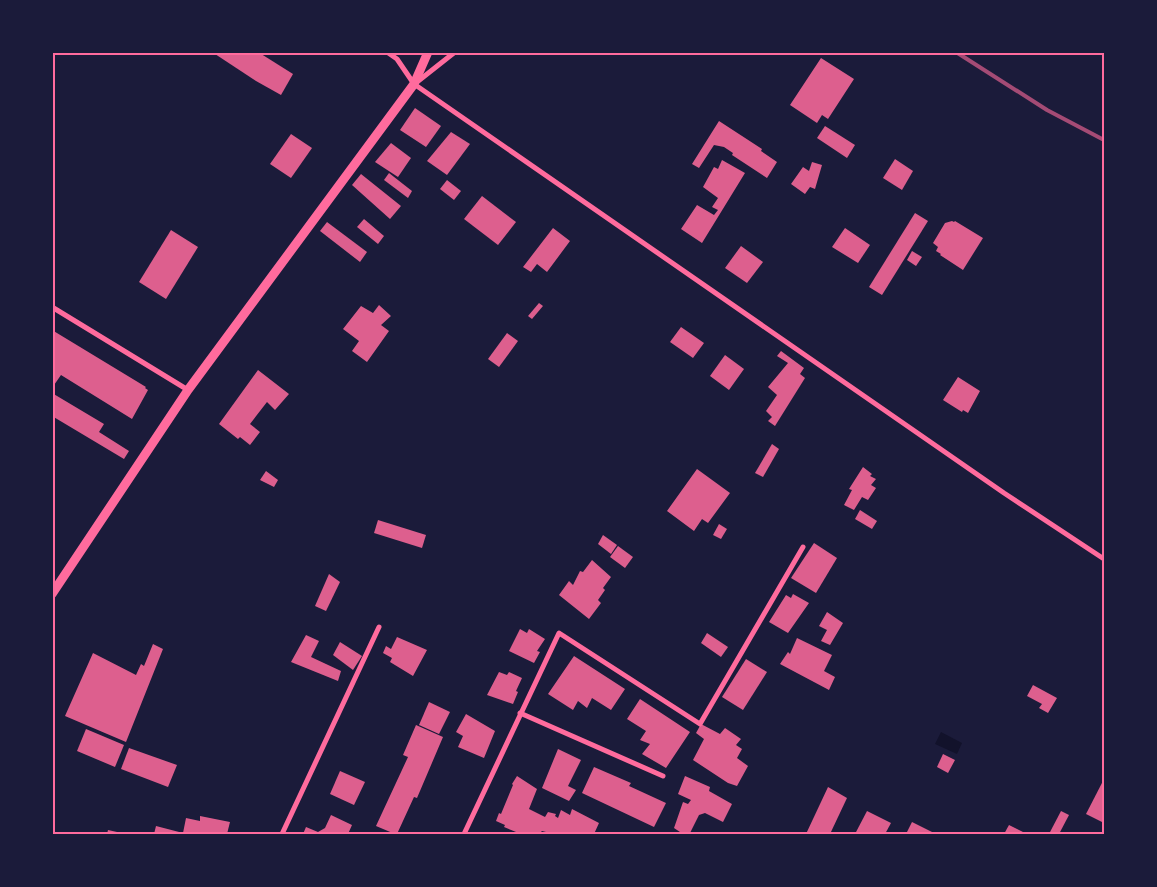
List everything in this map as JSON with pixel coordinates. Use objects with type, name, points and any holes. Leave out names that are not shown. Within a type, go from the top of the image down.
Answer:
[{"type":"street","points":[[387,52],[397,59],[414,84],[988,482],[1104,559]]},
{"type":"street","points":[[52,594],[188,390],[414,84],[428,52]]},
{"type":"street","points":[[414,84],[455,52]]},
{"type":"street","points":[[52,307],[188,390]]},
{"type":"street","points":[[464,834],[559,633],[700,724],[803,547]]},
{"type":"street","points":[[282,834],[379,627]]},
{"type":"street","points":[[520,713],[663,776]]},
{"type":"shaded area","points":[[941,732],[962,743],[957,754],[935,744]]},
{"type":"building","points":[[212,52],[258,52],[293,74],[281,95]]},
{"type":"building","points":[[821,58],[854,79],[828,119],[822,115],[817,123],[790,105]]},
{"type":"building","points":[[415,108],[441,126],[426,147],[400,130]]},
{"type":"building","points":[[719,121],[762,149],[761,151],[777,162],[767,178],[732,155],[733,153],[724,147],[714,145],[699,168],[692,164]]},
{"type":"building","points":[[825,126],[855,145],[847,158],[817,138]]},
{"type":"building","points":[[451,132],[470,144],[447,175],[427,161]]},
{"type":"building","points":[[291,134],[312,148],[291,178],[270,164]]},
{"type":"building","points":[[391,143],[411,158],[398,177],[375,162]]},
{"type":"building","points":[[895,159],[913,171],[902,190],[883,178]]},
{"type":"building","points":[[722,160],[745,173],[702,243],[681,229],[697,205],[714,215],[718,210],[712,207],[718,198],[703,187],[714,167],[718,169]]},
{"type":"building","points":[[812,162],[822,165],[815,189],[810,187],[805,194],[791,184],[803,167],[809,171]]},
{"type":"building","points":[[389,173],[412,191],[408,198],[384,180]]},
{"type":"building","points":[[361,174],[401,206],[390,219],[352,185]]},
{"type":"building","points":[[447,180],[461,191],[454,200],[440,189]]},
{"type":"building","points":[[482,196],[516,222],[498,245],[464,219]]},
{"type":"building","points":[[915,213],[928,221],[882,295],[869,287]]},
{"type":"building","points":[[364,219],[384,236],[378,244],[357,227]]},
{"type":"building","points":[[952,221],[983,238],[963,270],[940,255],[936,251],[938,247],[933,243],[945,223]]},
{"type":"building","points":[[327,222],[367,252],[360,262],[320,231]]},
{"type":"building","points":[[553,228],[570,241],[547,272],[537,264],[531,272],[523,267]]},
{"type":"building","points":[[845,228],[870,245],[858,263],[832,247]]},
{"type":"building","points":[[171,230],[198,247],[166,299],[139,282]]},
{"type":"building","points":[[741,246],[763,262],[747,283],[725,268]]},
{"type":"building","points":[[912,251],[922,257],[916,266],[907,260]]},
{"type":"building","points":[[539,303],[543,306],[532,319],[528,316]]},
{"type":"building","points":[[379,305],[391,316],[381,325],[389,331],[367,362],[352,351],[359,341],[343,329],[361,306],[373,313]]},
{"type":"building","points":[[681,327],[704,343],[693,358],[670,342]]},
{"type":"building","points":[[52,330],[146,387],[148,390],[132,419],[61,375],[52,388]]},
{"type":"building","points":[[507,333],[518,341],[499,367],[488,359]]},
{"type":"building","points":[[781,351],[804,368],[800,374],[805,378],[775,426],[768,421],[772,417],[766,411],[777,395],[768,387],[788,363],[777,356]]},
{"type":"building","points":[[725,355],[744,369],[729,390],[710,376]]},
{"type":"building","points":[[258,370],[289,394],[275,410],[267,402],[250,424],[260,432],[250,445],[240,437],[238,439],[219,424]]},
{"type":"building","points":[[958,377],[980,391],[968,413],[963,410],[962,412],[943,400]]},
{"type":"building","points":[[52,393],[104,424],[99,432],[129,451],[124,459],[52,416]]},
{"type":"building","points":[[772,444],[779,449],[763,477],[755,473]]},
{"type":"building","points":[[863,467],[872,474],[870,476],[876,479],[871,485],[876,488],[868,500],[862,497],[854,510],[844,505],[852,490],[849,489]]},
{"type":"building","points":[[697,469],[730,493],[708,523],[702,519],[694,531],[667,511]]},
{"type":"building","points":[[266,471],[278,480],[274,487],[260,480]]},
{"type":"building","points":[[860,510],[877,521],[872,529],[855,519]]},
{"type":"building","points":[[378,520],[426,535],[422,548],[374,533]]},
{"type":"building","points":[[719,524],[727,529],[721,539],[713,535]]},
{"type":"building","points":[[603,535],[617,545],[611,554],[598,544]]},
{"type":"building","points":[[814,543],[837,558],[816,593],[791,578]]},
{"type":"building","points":[[618,546],[633,557],[625,568],[610,557]]},
{"type":"building","points":[[592,560],[611,577],[603,588],[605,590],[598,600],[601,603],[589,619],[559,595],[569,581],[573,585],[580,571],[583,572]]},
{"type":"building","points":[[329,574],[340,582],[326,611],[315,606]]},
{"type":"building","points":[[793,594],[809,603],[788,633],[769,622],[786,595],[791,598]]},
{"type":"building","points":[[827,612],[843,623],[830,645],[821,641],[827,630],[819,626]]},
{"type":"building","points":[[520,629],[527,633],[529,629],[545,639],[537,651],[540,652],[534,663],[509,651]]},
{"type":"building","points":[[707,633],[728,647],[721,657],[701,643]]},
{"type":"building","points":[[306,635],[319,641],[311,657],[341,671],[338,681],[291,662]]},
{"type":"building","points":[[397,637],[427,650],[413,676],[390,662],[392,658],[383,653],[386,646],[391,649]]},
{"type":"building","points":[[797,638],[832,655],[824,671],[835,677],[829,690],[780,664],[788,652],[790,654]]},
{"type":"building","points":[[340,642],[362,656],[353,670],[333,655]]},
{"type":"building","points":[[153,644],[163,649],[126,742],[65,716],[93,653],[136,675],[141,664],[144,666]]},
{"type":"building","points":[[574,656],[625,689],[611,710],[592,698],[587,708],[578,701],[573,710],[548,694]]},
{"type":"building","points":[[746,659],[767,672],[743,710],[722,697]]},
{"type":"building","points":[[499,672],[507,675],[509,672],[522,678],[513,704],[487,695]]},
{"type":"building","points":[[1033,685],[1057,698],[1048,713],[1039,708],[1042,704],[1027,696]]},
{"type":"building","points":[[640,699],[690,732],[666,768],[642,754],[650,744],[640,740],[646,731],[627,719]]},
{"type":"building","points":[[429,702],[450,712],[439,734],[419,725]]},
{"type":"building","points":[[466,714],[495,731],[484,758],[458,747],[463,736],[456,732]]},
{"type":"building","points":[[701,724],[720,734],[725,728],[741,739],[736,745],[742,749],[737,758],[748,766],[737,786],[728,783],[693,760],[704,739],[696,733]]},
{"type":"building","points":[[416,725],[443,737],[417,798],[414,797],[397,834],[395,834],[376,826],[408,757],[403,755]]},
{"type":"building","points":[[86,729],[124,745],[115,767],[77,751]]},
{"type":"building","points":[[129,748],[177,765],[168,787],[121,769]]},
{"type":"building","points":[[558,749],[581,760],[568,786],[576,790],[569,801],[542,788]]},
{"type":"building","points":[[943,754],[955,760],[948,773],[937,767]]},
{"type":"building","points":[[594,767],[631,783],[629,786],[666,803],[654,827],[582,793]]},
{"type":"building","points":[[340,771],[365,782],[354,805],[330,794]]},
{"type":"building","points":[[517,776],[537,789],[529,809],[545,817],[548,812],[556,814],[555,816],[558,818],[561,810],[570,815],[572,809],[599,823],[594,834],[586,832],[585,834],[545,834],[546,832],[542,831],[539,834],[521,834],[504,827],[505,825],[496,821],[499,813],[501,814],[512,784]]},
{"type":"building","points":[[685,776],[710,787],[709,791],[732,804],[723,822],[705,813],[699,815],[690,833],[683,834],[674,828],[683,802],[688,804],[691,800],[678,794]]},
{"type":"building","points":[[1104,779],[1104,823],[1086,814]]},
{"type":"building","points":[[828,787],[847,798],[830,834],[806,834]]},
{"type":"building","points":[[867,811],[891,823],[885,834],[855,834]]},
{"type":"building","points":[[1061,811],[1069,815],[1059,834],[1049,834]]},
{"type":"building","points":[[331,815],[352,825],[348,834],[303,834],[306,827],[318,832],[325,828]]},
{"type":"building","points":[[200,816],[230,822],[227,834],[154,834],[156,826],[183,833],[186,818],[200,821]]},
{"type":"building","points":[[912,822],[936,834],[906,834]]},
{"type":"building","points":[[1009,825],[1027,834],[1004,834]]},
{"type":"building","points":[[108,830],[126,834],[107,834]]},
{"type":"railway","points":[[956,52],[1047,110],[1104,140]]}]
